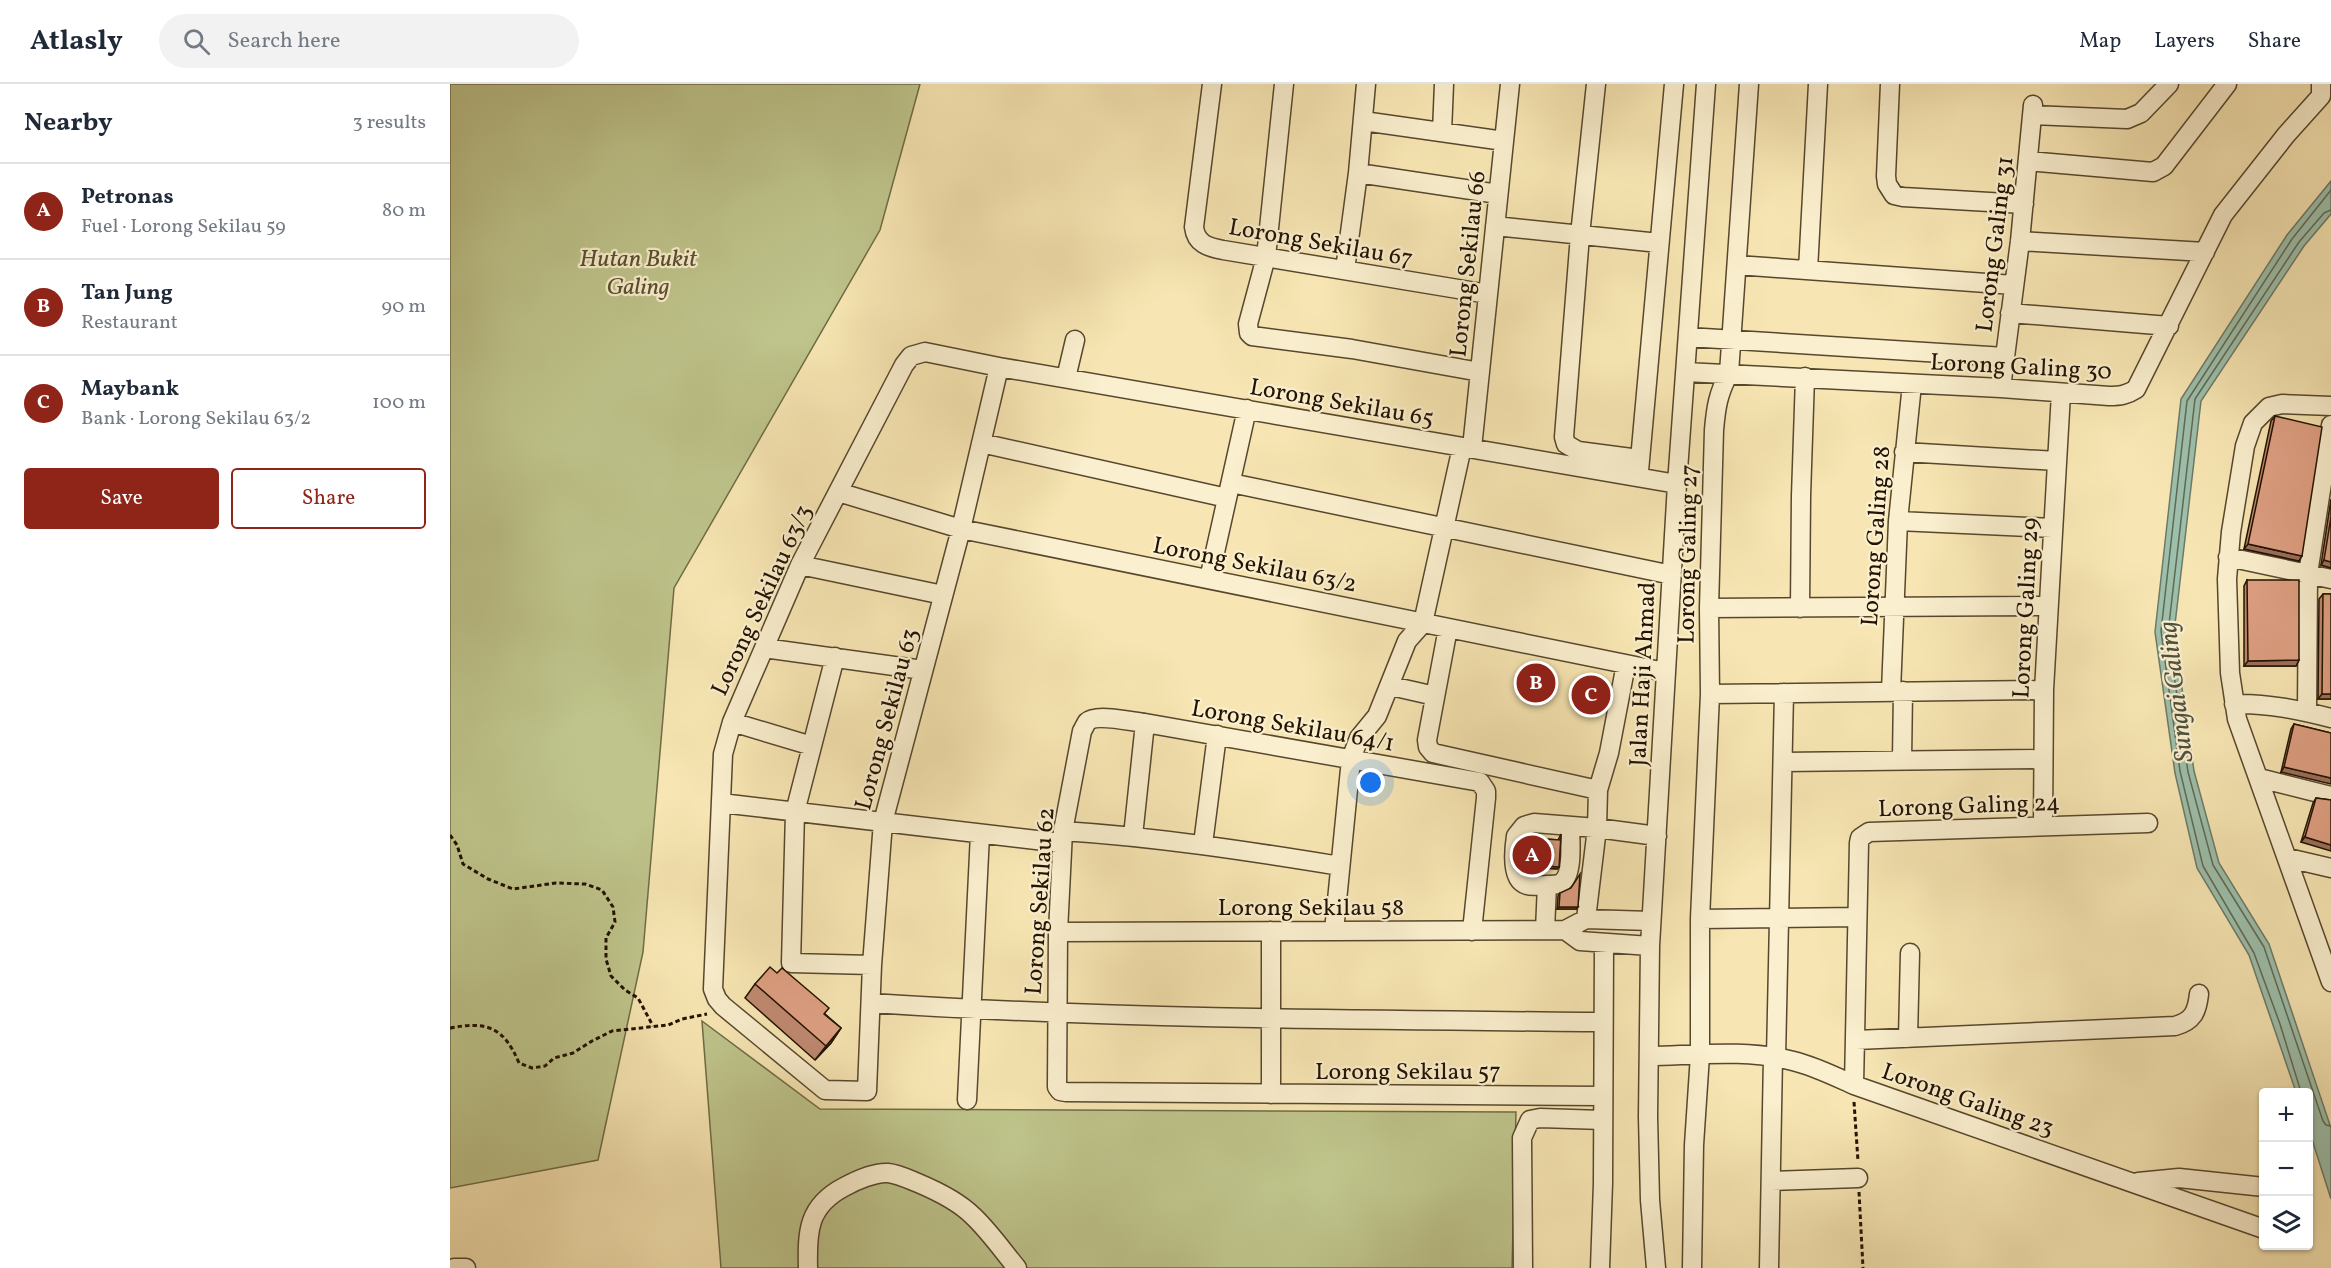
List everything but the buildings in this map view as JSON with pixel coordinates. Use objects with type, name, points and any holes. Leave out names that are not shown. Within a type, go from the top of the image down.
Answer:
[{"type":"street","name":"Lorong Sekilau 67","points":[[1212,84],[1194,227],[1198,240],[1209,247],[1488,294]]},
{"type":"street","points":[[1284,84],[1266,257],[1248,324],[1249,333],[1252,336],[1352,349],[1480,372]]},
{"type":"street","points":[[1345,270],[1358,173],[1366,84]]},
{"type":"street","points":[[1442,132],[1444,84]]},
{"type":"street","name":"Lorong Sekilau 66","points":[[1423,623],[1444,527],[1467,448],[1480,372],[1510,84]]},
{"type":"street","points":[[1596,84],[1580,235],[1564,437],[1566,444],[1578,451],[1639,468],[1674,84]]},
{"type":"street","name":"Jalan Haji Ahmad","points":[[1656,1268],[1650,1200],[1648,1117],[1651,921],[1677,484],[1706,84]]},
{"type":"street","name":"Lorong Galing 27","points":[[1710,694],[1709,608],[1714,430],[1716,403],[1729,373],[1749,84]]},
{"type":"street","points":[[1808,270],[1818,84]]},
{"type":"street","points":[[1890,84],[1886,176],[1887,184],[1894,195],[2024,204]]},
{"type":"street","name":"Lorong Galing 31","points":[[2001,388],[2020,241],[2033,110],[2127,119],[2140,112],[2169,84]]},
{"type":"street","points":[[2028,161],[2153,172],[2159,170],[2227,84]]},
{"type":"street","name":"Lorong Galing 30","points":[[1685,372],[2001,388],[2109,396],[2122,396],[2129,393],[2136,389],[2230,204],[2321,96],[2321,84]]},
{"type":"street","points":[[1363,121],[1504,141]]},
{"type":"street","points":[[1358,173],[1498,194]]},
{"type":"street","points":[[1495,226],[1659,243]]},
{"type":"street","points":[[2020,241],[2205,252]]},
{"type":"street","points":[[1737,265],[2014,285]]},
{"type":"street","points":[[2010,313],[2169,326]]},
{"type":"street","name":"Lorong Galing 30","points":[[1688,338],[2005,357]]},
{"type":"street","points":[[1066,378],[1075,340]]},
{"type":"street","name":"Lorong Sekilau 63/3","points":[[723,1006],[713,989],[723,754],[732,722],[800,565],[904,365],[911,356],[925,352],[999,367]]},
{"type":"street","name":"Lorong Sekilau 65","points":[[999,367],[1467,448],[1639,468],[1677,484]]},
{"type":"street","name":"Lorong Sekilau 63","points":[[723,1006],[825,1090],[867,1091],[872,965],[883,822],[961,529],[999,367]]},
{"type":"street","points":[[1800,608],[1805,377]]},
{"type":"street","name":"Lorong Galing 28","points":[[1902,760],[1893,607],[1898,521],[1912,384]]},
{"type":"street","name":"Lorong Galing 29","points":[[2043,826],[2044,690],[2061,393]]},
{"type":"street","points":[[2331,406],[2282,404],[2269,407],[2253,423],[2245,446],[2228,557],[2228,639],[2234,704],[2245,742],[2288,858],[2324,942],[2331,982]]},
{"type":"street","points":[[1209,579],[1247,410]]},
{"type":"street","points":[[2307,712],[2308,574],[2331,425]]},
{"type":"street","points":[[981,442],[1229,491],[1444,527],[1672,575]]},
{"type":"street","points":[[1904,452],[2057,461]]},
{"type":"street","name":"Lorong Sekilau 63/2","points":[[838,492],[961,529],[1665,672]]},
{"type":"street","points":[[1898,521],[2052,528]]},
{"type":"street","points":[[2228,557],[2331,579]]},
{"type":"street","points":[[800,565],[943,595]]},
{"type":"street","points":[[1709,608],[2048,606]]},
{"type":"street","points":[[1334,931],[1351,759],[1359,738],[1377,716],[1407,641],[1423,623]]},
{"type":"street","points":[[1448,628],[1427,740],[1428,747],[1433,753],[1598,790]]},
{"type":"street","points":[[764,648],[923,670]]},
{"type":"street","points":[[835,657],[795,812],[791,963],[872,965]]},
{"type":"street","points":[[1586,919],[1597,828],[1598,790],[1609,753],[1626,664]]},
{"type":"street","points":[[1390,686],[1435,696]]},
{"type":"street","points":[[1692,1268],[1694,1155],[1700,1055],[1700,919],[1710,694],[2044,690]]},
{"type":"street","points":[[1769,1268],[1784,693]]},
{"type":"street","points":[[2234,704],[2263,704],[2331,718]]},
{"type":"street","name":"Lorong Sekilau 64/1","points":[[1093,719],[1145,723],[1480,782],[1484,785],[1486,798],[1472,931]]},
{"type":"street","name":"Lorong Sekilau 62","points":[[1060,1091],[1056,1080],[1056,1014],[1063,837],[1083,731],[1086,722],[1093,719]]},
{"type":"street","points":[[732,722],[812,746]]},
{"type":"street","points":[[1133,836],[1145,723]]},
{"type":"street","points":[[1203,844],[1217,735]]},
{"type":"street","points":[[1783,762],[2043,759]]},
{"type":"street","points":[[2259,778],[2331,796]]},
{"type":"street","points":[[721,803],[980,834],[1063,837],[1133,836],[1203,844],[1340,866]]},
{"type":"street","points":[[1570,826],[1568,873],[1564,881],[1559,884],[1527,885],[1521,881],[1516,872],[1516,836],[1524,825],[1534,823],[1597,828],[1657,836]]},
{"type":"street","name":"Lorong Galing 24","points":[[1854,1085],[1859,843],[1864,834],[1869,832],[2148,823]]},
{"type":"street","points":[[967,1100],[980,834]]},
{"type":"street","points":[[2288,858],[2331,868]]},
{"type":"street","points":[[1545,930],[1547,885]]},
{"type":"street","points":[[1700,919],[1857,916]]},
{"type":"street","name":"Lorong Sekilau 58","points":[[1058,932],[1565,930],[1586,919],[1651,921]]},
{"type":"street","name":"Lorong Sekilau 58","points":[[1565,930],[1580,941],[1650,946]]},
{"type":"street","points":[[1271,931],[1271,1094]]},
{"type":"street","points":[[1600,1268],[1604,1120],[1604,943]]},
{"type":"street","points":[[1908,1038],[1910,953]]},
{"type":"street","points":[[1856,1040],[2175,1026],[2187,1023],[2194,1016],[2198,1007],[2199,994]]},
{"type":"street","points":[[871,1003],[1056,1014],[1271,1019],[1603,1022]]},
{"type":"street","name":"Lorong Galing 23","points":[[1650,1056],[1775,1057],[1806,1064],[1854,1085],[2259,1227]]},
{"type":"street","name":"Lorong Sekilau 57","points":[[1060,1091],[1603,1096]]},
{"type":"street","points":[[1523,1268],[1522,1138],[1525,1129],[1530,1120],[1540,1118],[1604,1120]]},
{"type":"street","points":[[808,1268],[808,1231],[818,1209],[837,1191],[852,1183],[885,1172],[921,1184],[973,1215],[1017,1268]]},
{"type":"street","points":[[1771,1181],[1858,1178]]},
{"type":"street","points":[[2133,1183],[2179,1178],[2259,1186]]},
{"type":"street","points":[[454,1268],[466,1268]]},
{"type":"path","points":[[450,835],[457,845],[463,864],[488,879],[513,889],[556,883],[585,884],[602,890],[613,907],[615,922],[606,938],[606,959],[611,976],[625,990],[638,998],[653,1026]]},
{"type":"path","points":[[450,1028],[471,1024],[489,1026],[504,1036],[519,1063],[532,1068],[573,1053],[612,1031],[668,1025],[682,1019],[710,1013],[723,1006]]},
{"type":"green space","name":"Hutan Bukit Galing","points":[[450,84],[920,84],[880,230],[674,588],[643,952],[598,1160],[450,1188]]},
{"type":"green space","points":[[702,1021],[820,1109],[1516,1112],[1512,1268],[721,1268]]},
{"type":"water","name":"Sungai Galing","points":[[2331,181],[2331,214],[2304,246],[2201,401],[2174,633],[2194,771],[2219,863],[2269,944],[2331,1128],[2331,1199],[2313,1143],[2313,1088],[2295,1088],[2249,955],[2197,868],[2175,773],[2155,632],[2181,399],[2287,235]]},
{"type":"place","name":"Tan Jung","points":[[1536,683]]},
{"type":"place","name":"Maybank","points":[[1591,695]]},
{"type":"place","name":"Petronas","points":[[1532,855]]}]
